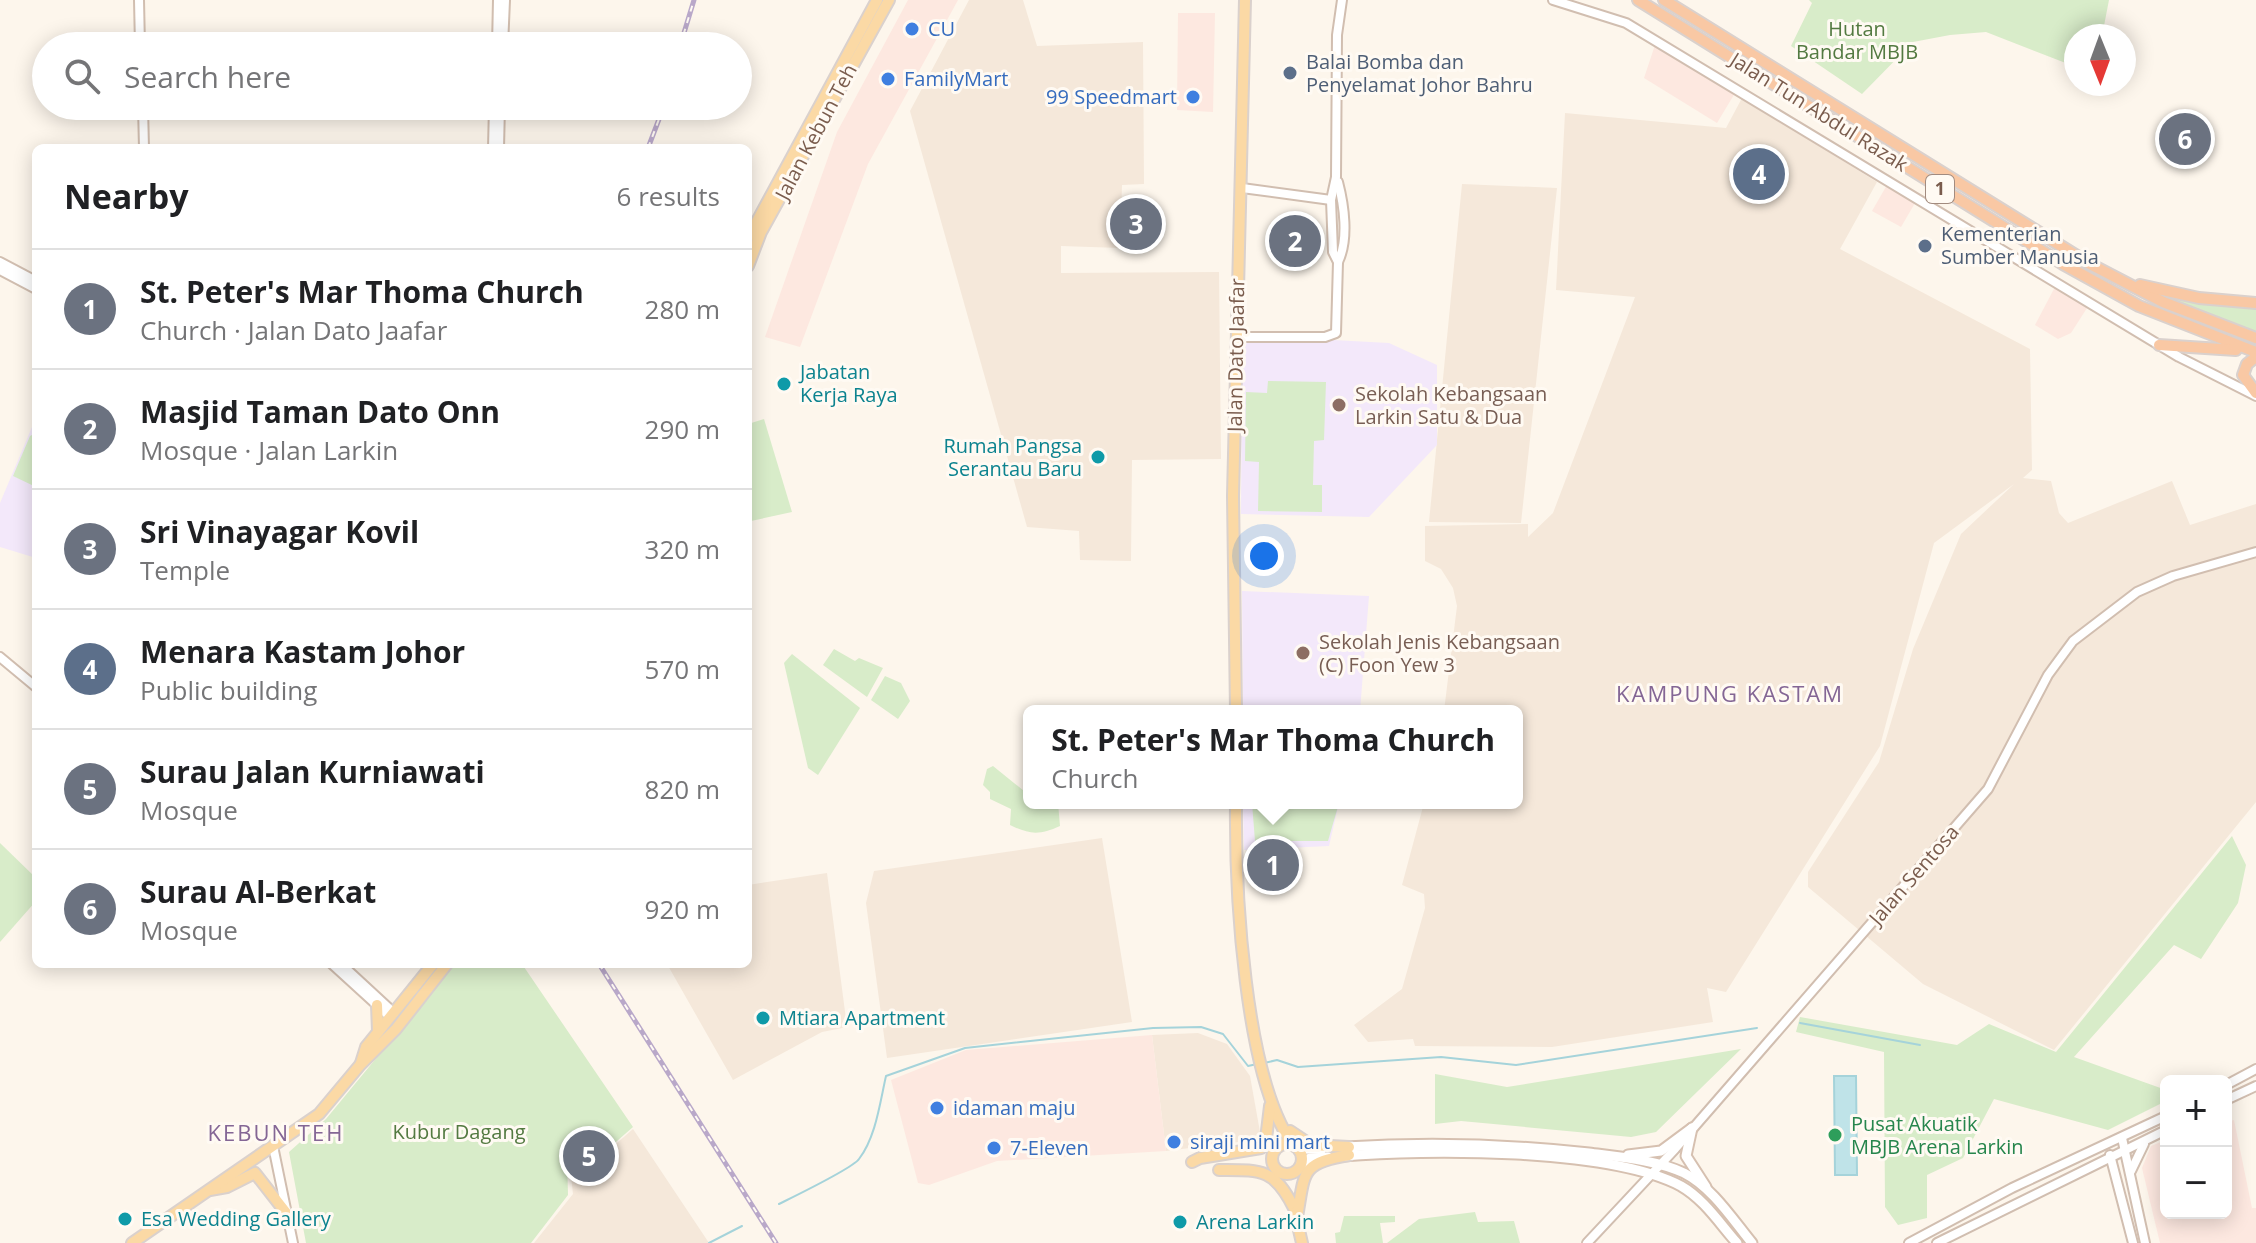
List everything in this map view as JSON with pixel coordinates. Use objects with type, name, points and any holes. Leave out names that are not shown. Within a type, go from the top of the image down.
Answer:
[{"type":"highway","name":"Jalan Tun Abdul Razak","points":[[1638,0],[2063,264],[2139,306],[2254,353]]},
{"type":"highway","name":"Jalan Tun Abdul Razak","points":[[1664,0],[2090,264],[2163,302],[2256,338]]},
{"type":"highway","points":[[2090,264],[2145,287],[2256,303]]},
{"type":"highway","points":[[2159,345],[2254,353],[2243,375],[2256,394]]},
{"type":"main road","name":"Jalan Kebun Teh","points":[[752,231],[877,0]]},
{"type":"main road","name":"Jalan Kebun Teh","points":[[752,256],[761,232],[889,0]]},
{"type":"main road","name":"Jalan Dato Jaafar","points":[[1236,705],[1233,496],[1245,0]]},
{"type":"main road","points":[[1236,809],[1243,951],[1270,1101],[1273,1163],[1293,1169],[1310,1158],[1349,1151],[1474,1145],[1650,1155],[1692,1128]]},
{"type":"main road","points":[[360,1065],[366,1047],[430,968]]},
{"type":"main road","points":[[132,1243],[319,1114],[360,1065],[390,1036],[444,968]]},
{"type":"main road","points":[[390,1036],[393,1016],[420,998]]},
{"type":"main road","points":[[378,1033],[380,1004],[403,1001]]},
{"type":"main road","points":[[1270,1101],[1280,1127],[1296,1147],[1293,1169],[1296,1215],[1302,1243]]},
{"type":"main road","points":[[1270,1101],[1301,1142],[1349,1151]]},
{"type":"main road","points":[[1192,1162],[1261,1148],[1266,1139],[1270,1101]]},
{"type":"main road","points":[[1692,1128],[1686,1156],[1710,1194],[1752,1243]]},
{"type":"main road","points":[[1274,1152],[1286,1144],[1349,1151],[1485,1154],[1590,1161],[1651,1174],[1683,1187],[1704,1204],[1737,1243]]},
{"type":"main road","points":[[1296,1215],[1303,1176],[1308,1168],[1314,1162],[1349,1151]]},
{"type":"main road","points":[[1609,1155],[1687,1174],[1710,1194]]},
{"type":"main road","points":[[1219,1170],[1255,1170],[1276,1179],[1296,1215]]},
{"type":"main road","points":[[208,1190],[223,1189],[251,1173],[258,1174],[287,1214]]},
{"type":"street","points":[[139,0],[140,32]]},
{"type":"street","points":[[497,32],[498,0]]},
{"type":"street","points":[[504,32],[505,0]]},
{"type":"street","points":[[1236,337],[1325,337],[1336,333],[1338,262],[1342,253],[1343,227],[1336,177],[1337,35],[1342,0]]},
{"type":"street","points":[[1553,0],[1626,23],[2159,345],[2219,380],[2256,394]]},
{"type":"street","points":[[143,120],[144,144]]},
{"type":"street","points":[[496,144],[497,120]]},
{"type":"street","points":[[1336,177],[1331,200],[1333,252],[1338,262]]},
{"type":"street","points":[[1242,188],[1331,200]]},
{"type":"street","points":[[1331,200],[1343,227]]},
{"type":"street","points":[[0,262],[32,279]]},
{"type":"street","points":[[0,270],[32,287]]},
{"type":"street","name":"Jalan Sentosa","points":[[1587,1243],[1660,1165],[1988,789],[2048,675],[2078,636],[2137,592],[2173,576],[2256,552]]},
{"type":"street","points":[[0,657],[32,684]]},
{"type":"street","points":[[337,968],[393,1016]]},
{"type":"street","points":[[345,968],[380,1004]]},
{"type":"street","points":[[2232,1082],[2256,1069]]},
{"type":"street","points":[[2232,1097],[2256,1086]]},
{"type":"street","points":[[1909,1243],[2012,1188],[2160,1119]]},
{"type":"street","points":[[1937,1243],[2160,1133]]},
{"type":"street","points":[[2122,1138],[2145,1243]]},
{"type":"street","points":[[2131,1173],[2147,1140]]},
{"type":"street","points":[[2107,1145],[2133,1243]]},
{"type":"street","points":[[273,1146],[293,1243]]},
{"type":"street","points":[[2088,1169],[2101,1169],[2117,1178]]},
{"type":"shaded area","points":[[908,0],[958,0],[868,164],[800,347],[765,337],[837,132]]},
{"type":"shaded area","points":[[969,0],[1023,0],[1037,46],[1143,42],[1144,184],[1122,185],[1120,248],[1061,246],[1061,273],[1219,272],[1221,459],[1132,460],[1131,561],[1080,560],[1079,531],[1027,527],[910,111]]},
{"type":"shaded area","points":[[1178,13],[1215,13],[1213,112],[1177,110]]},
{"type":"shaded area","points":[[1655,45],[1735,93],[1717,123],[1644,78]]},
{"type":"shaded area","points":[[1742,98],[1877,182],[1840,249],[2030,349],[2032,470],[2023,478],[2051,481],[2059,513],[2068,523],[2172,481],[2190,525],[2256,504],[2256,802],[2054,1050],[1923,984],[1808,887],[1808,872],[1879,762],[1913,649],[1961,534],[2014,484],[1934,543],[1880,746],[1726,992],[1707,988],[1713,1022],[1552,1047],[1415,1046],[1413,1039],[1368,1042],[1354,1025],[1402,989],[1425,908],[1424,894],[1402,885],[1422,809],[1523,809],[1523,705],[1445,705],[1457,606],[1453,588],[1441,569],[1425,561],[1425,526],[1528,524],[1528,537],[1553,513],[1635,297],[1556,290],[1565,113],[1726,128]]},
{"type":"shaded area","points":[[1462,184],[1557,188],[1521,523],[1429,522]]},
{"type":"shaded area","points":[[1887,185],[1915,203],[1901,227],[1872,211]]},
{"type":"shaded area","points":[[2055,287],[2087,308],[2071,333],[2058,339],[2035,325]]},
{"type":"shaded area","name":"Sekolah Kebangsaan Larkin Satu & Dua","points":[[1333,340],[1389,343],[1437,365],[1437,445],[1369,517],[1241,514],[1242,342]]},
{"type":"shaded area","points":[[32,427],[32,557],[0,547],[0,503]]},
{"type":"shaded area","name":"Sekolah Jenis Kebangsaan (C) Foon Yew 3","points":[[1242,591],[1369,596],[1360,705],[1243,705]]},
{"type":"shaded area","points":[[1243,809],[1338,809],[1329,846],[1244,850]]},
{"type":"shaded area","points":[[1102,838],[1132,1022],[887,1058],[866,903],[874,871]]},
{"type":"shaded area","points":[[827,873],[847,1027],[822,1032],[733,1080],[669,968],[752,968],[752,884]]},
{"type":"shaded area","points":[[1198,1033],[1227,1044],[1250,1076],[1260,1132],[1254,1140],[1166,1151],[1152,1035]]},
{"type":"shaded area","points":[[1152,1035],[1166,1151],[997,1161],[929,1185],[918,1183],[891,1080],[966,1050]]},
{"type":"shaded area","points":[[2232,1120],[2252,1208],[2256,1208],[2256,1243],[2160,1243],[2142,1168],[2151,1146],[2160,1142],[2160,1219],[2232,1219]]},
{"type":"shaded area","points":[[633,1129],[709,1243],[534,1243],[573,1194],[569,1158],[591,1130],[609,1150]]},
{"type":"green space","name":"Hutan Bandar MBJB","points":[[1809,0],[2109,0],[2104,24],[2064,24],[2064,62],[1986,32],[1950,35],[1913,42],[1862,94],[1791,46],[1812,3]]},
{"type":"green space","points":[[2148,293],[2196,301],[2256,303],[2256,335]]},
{"type":"green space","points":[[1268,381],[1326,382],[1324,440],[1314,441],[1313,485],[1322,485],[1322,512],[1258,511],[1259,462],[1245,461],[1246,392],[1267,393]]},
{"type":"green space","points":[[764,419],[792,512],[752,521],[752,423]]},
{"type":"green space","points":[[32,435],[32,485],[13,476]]},
{"type":"green space","points":[[834,649],[855,661],[859,658],[883,668],[867,697],[823,665]]},
{"type":"green space","points":[[792,654],[860,708],[818,775],[808,768],[784,663]]},
{"type":"green space","points":[[885,676],[901,683],[910,701],[898,719],[871,700]]},
{"type":"green space","points":[[993,766],[1023,790],[1023,809],[1059,809],[1060,826],[1035,833],[1010,825],[1011,809],[990,799],[990,792],[983,785],[987,769]]},
{"type":"green space","points":[[1252,809],[1337,809],[1328,841],[1255,841]]},
{"type":"green space","points":[[2232,836],[2246,865],[2238,903],[2201,959],[2174,945],[2074,1057],[2160,1088],[2160,1104],[2108,1130],[1994,1099],[1963,1158],[1927,1175],[1927,1218],[1898,1225],[1885,1207],[1884,1052],[1796,1032],[1800,1017],[1957,1045],[1989,1024],[2056,1052]]},
{"type":"green space","points":[[0,843],[32,874],[32,906],[0,942]]},
{"type":"green space","name":"Kubur Dagang","points":[[451,968],[525,968],[633,1127],[609,1148],[590,1129],[567,1158],[568,1195],[531,1243],[306,1243],[289,1152],[326,1119]]},
{"type":"green space","points":[[1741,1049],[1656,1132],[1631,1137],[1461,1121],[1435,1124],[1435,1074],[1507,1087]]},
{"type":"green space","points":[[1475,1212],[1478,1222],[1514,1221],[1520,1243],[1387,1243],[1419,1219]]},
{"type":"green space","points":[[1344,1216],[1395,1216],[1395,1222],[1380,1223],[1383,1243],[1336,1243],[1335,1233],[1340,1232]]},
{"type":"water","points":[[1834,1076],[1856,1076],[1857,1175],[1835,1175]]},
{"type":"waterway","points":[[1800,1023],[1920,1045]]},
{"type":"waterway","points":[[779,1204],[859,1159],[873,1130],[886,1076],[965,1048],[1153,1028],[1201,1027],[1223,1034],[1248,1066],[1257,1064]]},
{"type":"waterway","points":[[1264,1063],[1277,1060],[1298,1067],[1441,1057],[1516,1065],[1757,1028]]},
{"type":"waterway","points":[[709,1243],[742,1226]]},
{"type":"railway","points":[[684,32],[694,0]]},
{"type":"railway","points":[[650,144],[659,120]]},
{"type":"railway","points":[[602,968],[776,1243]]},
{"type":"place","name":"CU","points":[[912,29]]},
{"type":"place","name":"Balai Bomba dan Penyelamat Johor Bahru","points":[[1290,73]]},
{"type":"place","name":"FamilyMart","points":[[888,79]]},
{"type":"place","name":"99 Speedmart","points":[[1193,97]]},
{"type":"place","name":"Surau Al-Berkat","points":[[2185,139]]},
{"type":"place","name":"Menara Kastam Johor","points":[[1759,174]]},
{"type":"place","name":"Sri Vinayagar Kovil","points":[[1136,224]]},
{"type":"place","name":"Masjid Taman Dato Onn","points":[[1295,241]]},
{"type":"place","name":"Kementerian Sumber Manusia","points":[[1925,246]]},
{"type":"place","name":"Jabatan Kerja Raya","points":[[784,384]]},
{"type":"place","name":"Sekolah Kebangsaan Larkin Satu & Dua","points":[[1339,405]]},
{"type":"place","name":"Rumah Pangsa Serantau Baru","points":[[1098,457]]},
{"type":"place","name":"Sekolah Jenis Kebangsaan (C) Foon Yew 3","points":[[1303,653]]},
{"type":"place","name":"St. Peter's Mar Thoma Church","points":[[1273,865]]},
{"type":"place","name":"Mtiara Apartment","points":[[763,1018]]},
{"type":"place","name":"idaman maju","points":[[937,1108]]},
{"type":"place","name":"Pusat Akuatik MBJB Arena Larkin","points":[[1835,1135]]},
{"type":"place","name":"siraji mini mart","points":[[1174,1142]]},
{"type":"place","name":"7-Eleven","points":[[994,1148]]},
{"type":"place","name":"Surau Jalan Kurniawati","points":[[589,1156]]},
{"type":"place","name":"Esa Wedding Gallery","points":[[125,1219]]},
{"type":"place","name":"Arena Larkin","points":[[1180,1222]]},
{"type":"district","name":"KAMPUNG KASTAM","points":[[1730,694]]},
{"type":"district","name":"KEBUN TEH","points":[[276,1133]]}]
